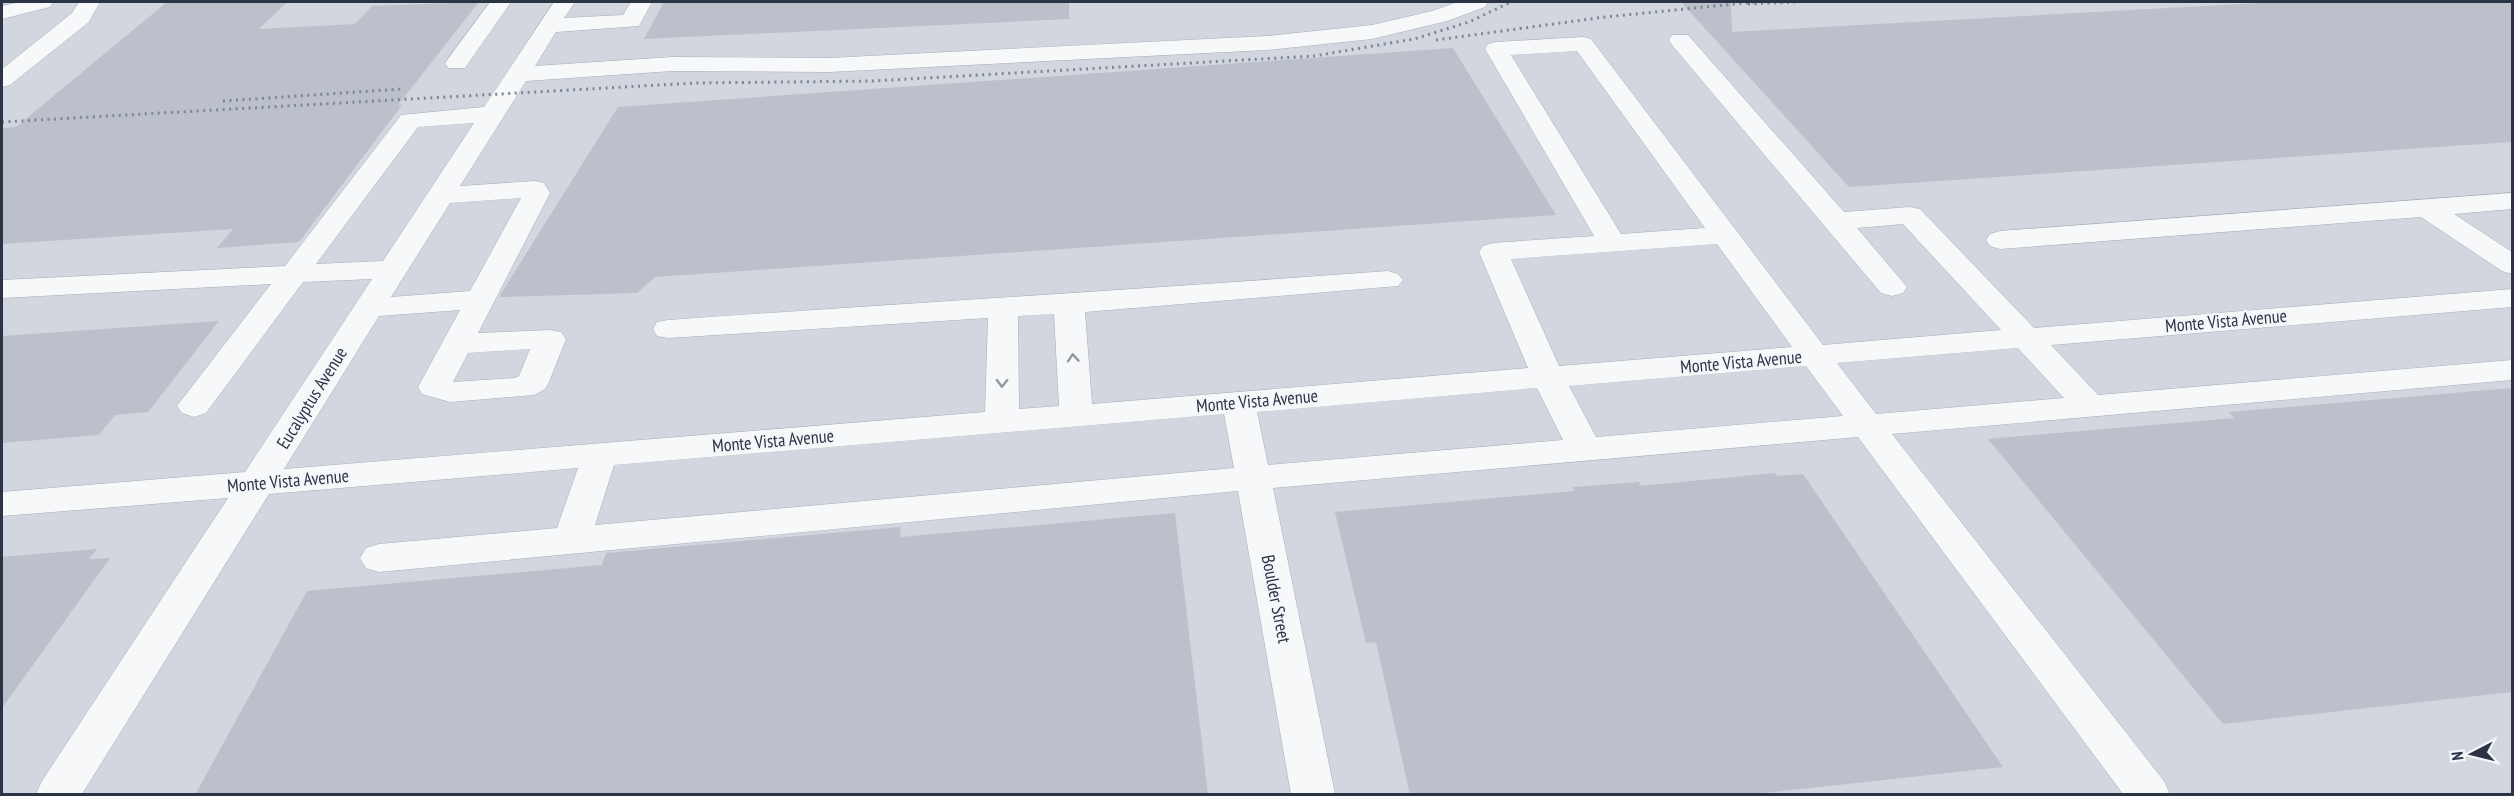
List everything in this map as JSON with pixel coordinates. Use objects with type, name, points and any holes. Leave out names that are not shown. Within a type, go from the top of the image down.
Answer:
[{"type":"street","points":[[2,13],[42,2]]},
{"type":"street","points":[[2,80],[81,17],[89,2]]},
{"type":"street","points":[[457,63],[500,2]]},
{"type":"street","name":"Eucalyptus Avenue","points":[[58,795],[564,2]]},
{"type":"street","points":[[549,26],[631,21],[641,2]]},
{"type":"street","points":[[518,74],[672,64],[829,65],[1267,43],[1372,32],[1439,16],[1477,2]]},
{"type":"street","points":[[1680,40],[1892,287]]},
{"type":"street","points":[[1612,243],[1496,49],[1583,44],[1817,355],[1868,427],[2148,795]]},
{"type":"street","points":[[194,406],[410,120],[492,114]]},
{"type":"street","points":[[441,195],[535,189],[537,193],[457,344]]},
{"type":"street","points":[[2000,240],[2512,201]]},
{"type":"street","points":[[2426,208],[2512,265]]},
{"type":"street","points":[[1836,221],[1910,215],[2091,407]]},
{"type":"street","points":[[1585,450],[1548,377],[1493,252],[1726,234]]},
{"type":"street","points":[[2,289],[394,269]]},
{"type":"street","points":[[668,329],[917,310],[1069,304],[1388,280]]},
{"type":"street","name":"Monte Vista Avenue","points":[[2,504],[2512,298]]},
{"type":"street","points":[[369,308],[481,300]]},
{"type":"street","points":[[1069,304],[1076,416]]},
{"type":"street","points":[[1002,422],[1003,308]]},
{"type":"street","points":[[379,558],[1253,478],[2512,370]]},
{"type":"street","name":"Boulder Street","points":[[1239,403],[1313,795]]},
{"type":"street","points":[[572,541],[600,455]]},
{"type":"shaded area","points":[[2,2],[2512,2],[2512,794],[2,794]]},
{"type":"building","points":[[167,2],[287,2],[259,29],[355,24],[372,6],[479,2],[398,105],[402,105],[299,242],[217,248],[233,229],[2,244],[2,128],[16,127]]},
{"type":"building","points":[[664,2],[1069,2],[1069,19],[644,39]]},
{"type":"building","points":[[1681,2],[1731,2],[1732,32],[2277,2],[2512,2],[2512,142],[1849,187]]},
{"type":"building","points":[[1453,48],[1556,215],[655,277],[637,293],[499,297],[618,107]]},
{"type":"building","points":[[219,321],[148,412],[115,415],[99,435],[2,443],[2,336]]},
{"type":"building","points":[[2512,388],[2512,692],[2223,724],[1988,439],[2234,418],[2229,412]]},
{"type":"building","points":[[1775,473],[1776,476],[1803,474],[2003,767],[1745,795],[1410,795],[1376,642],[1366,643],[1335,512],[1575,491],[1573,487],[1640,482],[1639,486]]},
{"type":"building","points":[[1175,513],[1208,795],[195,795],[307,591],[602,565],[606,553],[901,527],[900,537]]},
{"type":"building","points":[[97,549],[89,559],[110,558],[2,708],[2,557]]},
{"type":"railway","points":[[2,122],[695,83],[873,81],[1314,56],[1414,39],[1469,22],[1511,2]]},
{"type":"railway","points":[[1436,40],[1605,17],[1755,2]]},
{"type":"railway","points":[[1748,4],[1796,2]]},
{"type":"railway","points":[[223,101],[402,89]]}]
